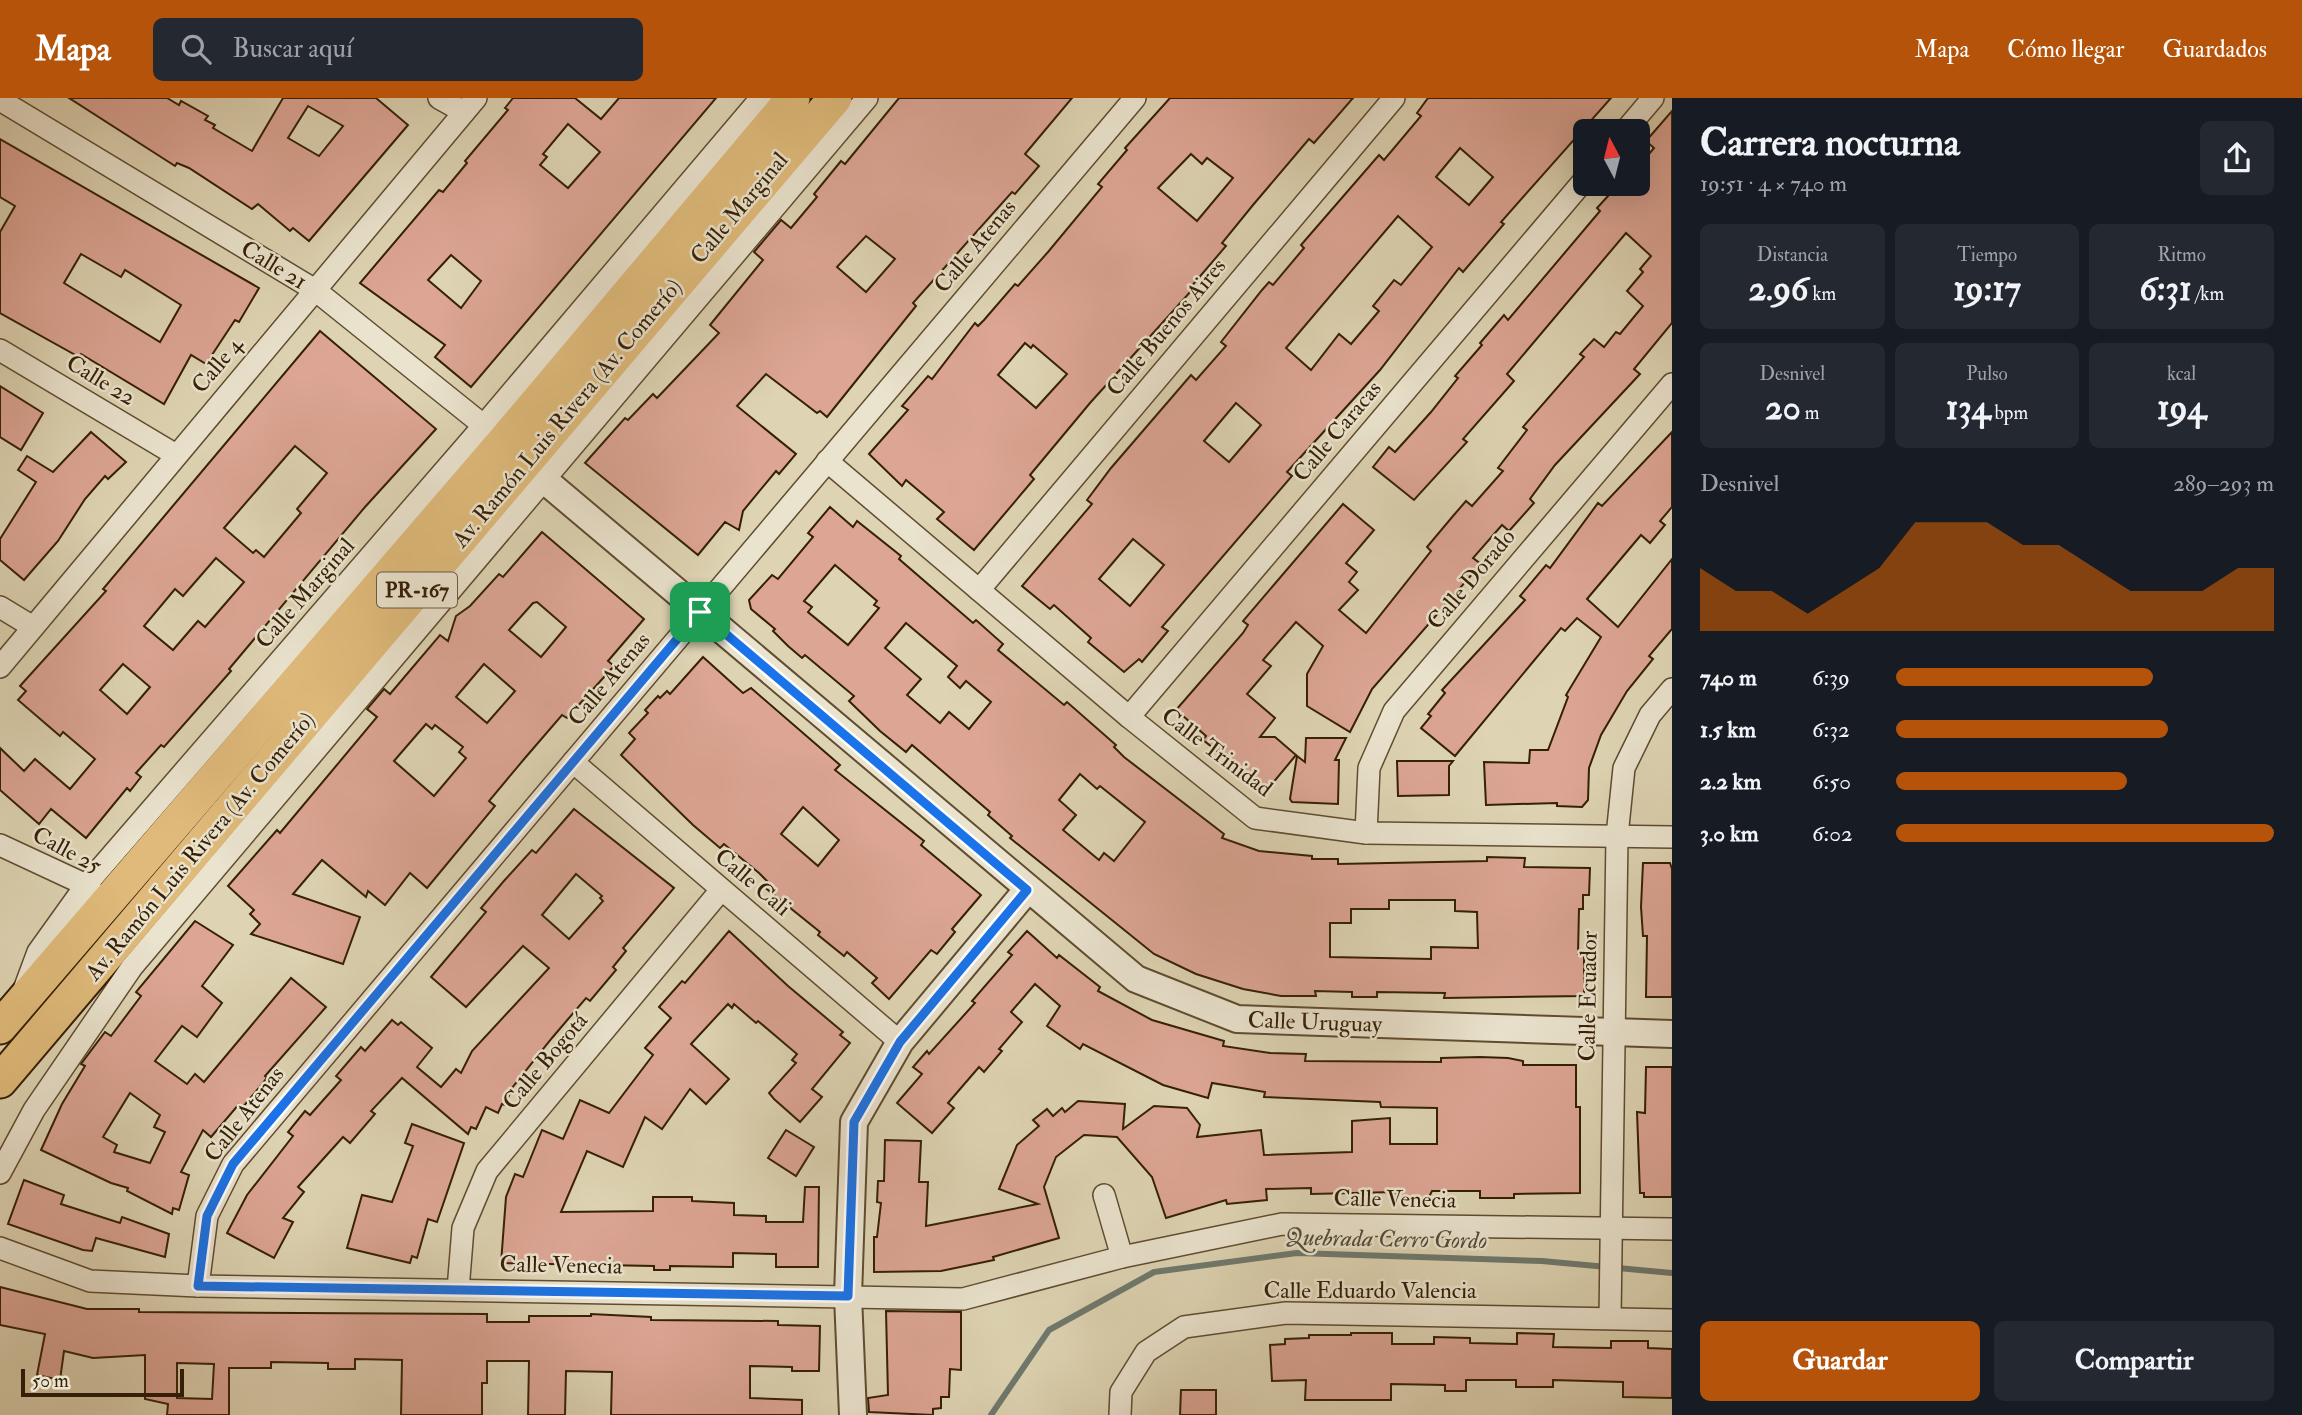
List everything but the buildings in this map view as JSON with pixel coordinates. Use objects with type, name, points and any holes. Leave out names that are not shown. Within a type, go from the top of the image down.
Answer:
[{"type":"main road","name":"Av. Ramón Luis Rivera (Av. Comerío)","points":[[0,1081],[514,452],[793,98]]},
{"type":"main road","name":"Av. Ramón Luis Rivera (Av. Comerío)","points":[[9,1017],[97,895],[514,452],[835,98]]},
{"type":"street","points":[[439,98],[470,105]]},
{"type":"street","name":"Calle Marginal","points":[[0,1173],[33,1110],[132,967],[514,452],[761,98]]},
{"type":"street","name":"Calle Marginal","points":[[514,452],[867,98]]},
{"type":"street","name":"Calle Atenas","points":[[198,1286],[207,1216],[233,1164],[1135,98]]},
{"type":"street","name":"Calle Buenos Aires","points":[[979,590],[1394,98]]},
{"type":"street","points":[[1635,119],[1653,98]]},
{"type":"street","name":"Calle 21","points":[[0,100],[315,290],[514,452]]},
{"type":"street","name":"Calle 4","points":[[0,667],[470,105]]},
{"type":"street","name":"Calle Caracas","points":[[1129,718],[1573,193]]},
{"type":"street","name":"Calle 22","points":[[0,351],[176,455]]},
{"type":"street","name":"Calle Dorado","points":[[1366,833],[1368,768],[1394,711],[1672,384]]},
{"type":"street","name":"Calle Uruguay","points":[[514,452],[1027,890],[1136,979],[1237,1019],[1672,1034]]},
{"type":"street","name":"Calle Trinidad","points":[[827,461],[1129,718],[1255,818],[1366,833],[1672,836]]},
{"type":"street","points":[[0,607],[33,626]]},
{"type":"street","name":"Calle Ecuador","points":[[1610,1318],[1617,836],[1624,768],[1650,715],[1672,689]]},
{"type":"street","name":"Calle Cali","points":[[573,762],[900,1042]]},
{"type":"street","name":"Calle 25","points":[[0,845],[97,895]]},
{"type":"street","name":"Calle Bogotá","points":[[458,1290],[463,1228],[487,1171],[721,890]]},
{"type":"street","points":[[853,1415],[848,1296],[854,1122],[900,1042],[1027,890]]},
{"type":"street","points":[[1104,1195],[1122,1256]]},
{"type":"street","name":"Calle Venecia","points":[[0,1248],[90,1280],[198,1286],[963,1299],[1122,1256],[1282,1224],[1672,1229]]},
{"type":"street","name":"Calle Eduardo Valencia","points":[[1120,1415],[1121,1392],[1146,1352],[1184,1326],[1286,1312],[1672,1320]]},
{"type":"waterway","name":"Quebrada Cerro Gordo","points":[[991,1415],[1049,1330],[1154,1272],[1297,1253],[1542,1261],[1672,1273]]},
{"type":"route","points":[[700,612],[1027,890],[900,1042],[854,1122],[848,1296],[198,1286],[207,1216],[233,1164],[700,612]]}]
